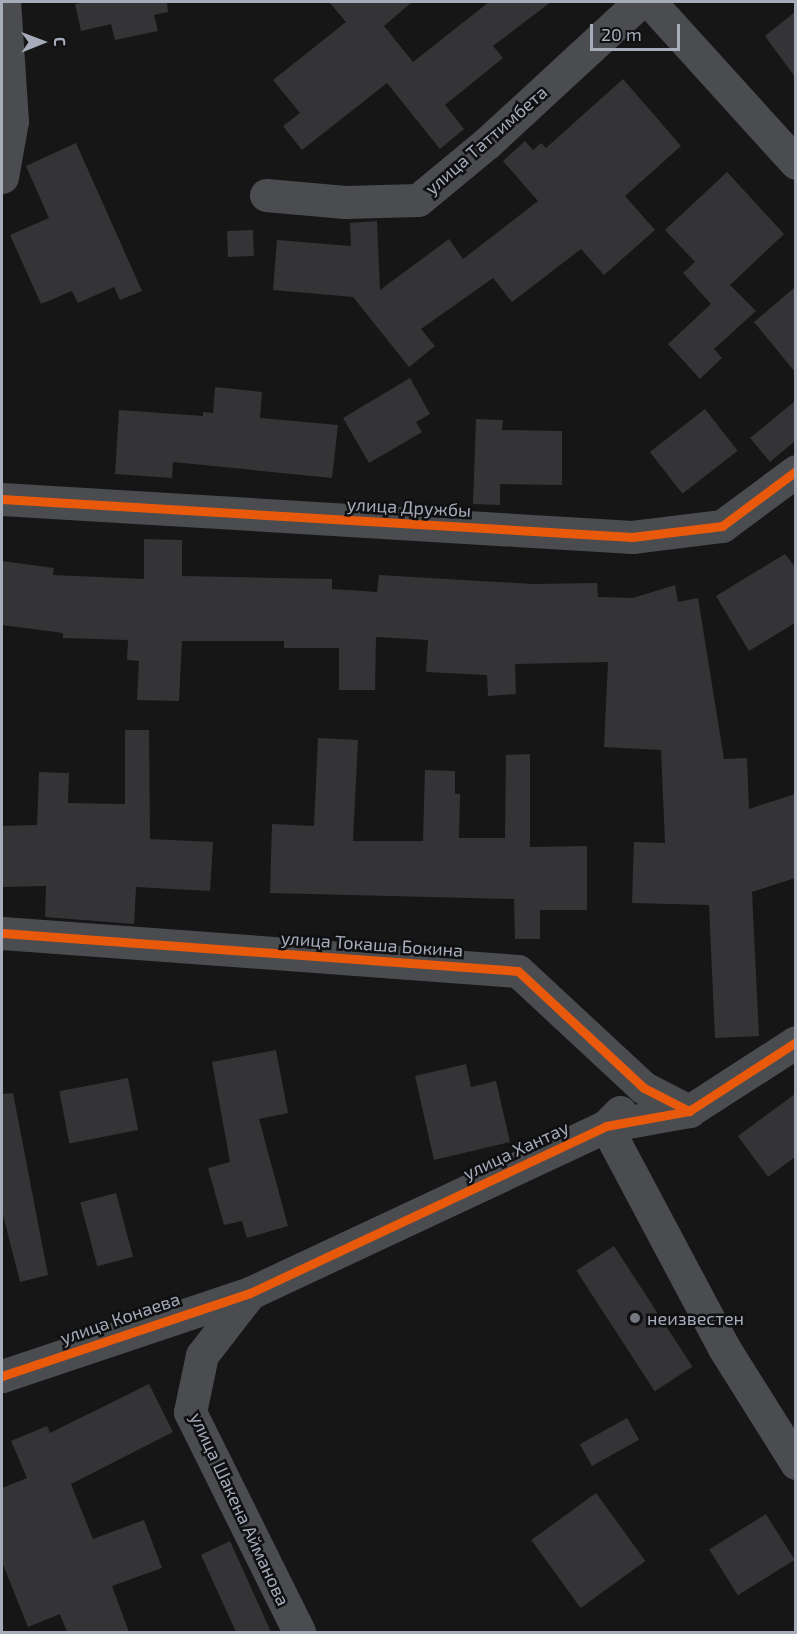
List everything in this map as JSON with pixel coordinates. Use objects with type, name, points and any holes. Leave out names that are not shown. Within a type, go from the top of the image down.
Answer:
[{"type":"street","points":[[2,177],[12,121],[4,2]]},
{"type":"street","name":"улица Таттимбета","points":[[266,195],[345,202],[418,200],[487,143],[640,2]]},
{"type":"street","points":[[650,2],[791,150]]},
{"type":"street","name":"улица Дружбы","points":[[2,499],[632,537],[722,526],[795,471]]},
{"type":"street","name":"улица Токаша Бокина","points":[[2,933],[518,971],[644,1088],[689,1111]]},
{"type":"street","name":"улица Хантау","points":[[250,1293],[606,1126],[689,1111],[795,1042]]},
{"type":"street","points":[[644,1088],[606,1126],[724,1348],[795,1463]]},
{"type":"street","name":"улица Конаева","points":[[2,1376],[250,1293]]},
{"type":"street","name":"улица Шакена Айманова","points":[[250,1293],[202,1355],[190,1412],[299,1632]]},
{"type":"building","points":[[167,2],[168,12],[154,15],[158,31],[115,40],[111,24],[81,31],[75,4]]},
{"type":"building","points":[[329,2],[412,2],[384,26],[413,62],[489,2],[551,2],[493,46],[503,58],[445,105],[464,129],[440,149],[387,83],[302,150],[283,126],[300,113],[273,80],[346,22]]},
{"type":"building","points":[[795,12],[795,77],[765,36]]},
{"type":"building","points":[[623,79],[681,146],[625,196],[655,230],[604,275],[581,249],[512,302],[493,278],[421,329],[435,346],[409,367],[353,297],[273,290],[277,240],[351,246],[350,223],[377,221],[380,290],[449,239],[463,259],[538,201],[503,161],[525,141],[533,150],[541,143],[546,148]]},
{"type":"building","points":[[76,143],[142,291],[120,300],[114,287],[78,303],[72,291],[41,304],[10,235],[49,218],[26,166]]},
{"type":"building","points":[[727,172],[784,234],[730,285],[756,311],[714,349],[722,358],[700,379],[668,344],[711,304],[683,273],[695,262],[665,230]]},
{"type":"building","points":[[253,230],[254,256],[228,257],[227,231]]},
{"type":"building","points":[[795,287],[795,372],[754,322]]},
{"type":"building","points":[[410,378],[430,414],[416,422],[422,432],[369,463],[343,418]]},
{"type":"building","points":[[215,387],[262,392],[260,418],[338,425],[332,478],[173,462],[172,478],[115,474],[119,410],[203,416],[203,412],[213,413]]},
{"type":"building","points":[[795,401],[795,441],[770,462],[750,438]]},
{"type":"building","points":[[705,409],[738,451],[682,494],[650,452]]},
{"type":"building","points":[[476,419],[503,420],[502,430],[562,431],[562,485],[500,484],[500,505],[473,504]]},
{"type":"building","points":[[144,539],[182,540],[182,576],[332,579],[332,589],[377,592],[379,575],[533,584],[597,583],[598,597],[633,598],[675,585],[678,602],[698,598],[724,759],[747,758],[749,809],[795,794],[795,878],[752,892],[759,1036],[715,1038],[709,905],[632,903],[634,842],[665,843],[661,750],[604,747],[608,662],[515,664],[516,694],[488,696],[487,675],[426,672],[428,640],[376,637],[375,690],[339,690],[339,648],[284,648],[284,641],[182,641],[179,701],[137,700],[139,661],[127,660],[128,640],[63,638],[63,633],[2,625],[2,561],[54,568],[53,575],[144,579]]},
{"type":"building","points":[[785,554],[795,567],[795,623],[749,651],[716,596]]},
{"type":"building","points":[[125,730],[149,730],[150,839],[213,842],[210,891],[136,887],[134,924],[45,917],[46,886],[2,887],[2,826],[37,825],[39,772],[69,773],[68,803],[125,804]]},
{"type":"building","points":[[318,738],[358,740],[353,841],[423,841],[425,770],[455,771],[455,794],[460,794],[459,838],[505,838],[506,755],[530,754],[530,847],[587,846],[587,910],[540,910],[540,939],[515,939],[514,899],[270,893],[272,824],[314,826]]},
{"type":"building","points":[[276,1050],[288,1113],[259,1119],[288,1226],[247,1238],[242,1221],[224,1225],[208,1168],[230,1162],[212,1062]]},
{"type":"building","points":[[466,1064],[471,1087],[496,1081],[510,1142],[434,1160],[415,1076]]},
{"type":"building","points":[[128,1078],[138,1130],[69,1143],[59,1091]]},
{"type":"building","points":[[13,1093],[48,1275],[20,1282],[2,1211],[2,1094]]},
{"type":"building","points":[[795,1094],[795,1157],[768,1177],[738,1136]]},
{"type":"building","points":[[116,1193],[133,1257],[97,1266],[80,1203]]},
{"type":"building","name":"неизвестен","points":[[614,1246],[692,1367],[655,1391],[576,1271]]},
{"type":"building","points":[[149,1384],[173,1432],[71,1484],[93,1539],[144,1520],[162,1568],[112,1586],[129,1632],[67,1632],[60,1614],[28,1627],[2,1562],[2,1488],[27,1478],[11,1441],[47,1426],[50,1433]]},
{"type":"building","points":[[627,1418],[639,1440],[592,1466],[580,1444]]},
{"type":"building","points":[[596,1493],[645,1561],[581,1608],[531,1540]]},
{"type":"building","points":[[766,1514],[795,1560],[738,1595],[709,1550]]},
{"type":"building","points":[[230,1541],[271,1632],[236,1632],[201,1555]]},
{"type":"cycle path","points":[[2,499],[632,537],[722,526],[796,471]]},
{"type":"cycle path","points":[[2,933],[518,971],[644,1088],[689,1111]]},
{"type":"cycle path","points":[[2,1376],[250,1293],[606,1126],[689,1111],[796,1042]]},
{"type":"place","name":"неизвестен","points":[[635,1318]]}]
